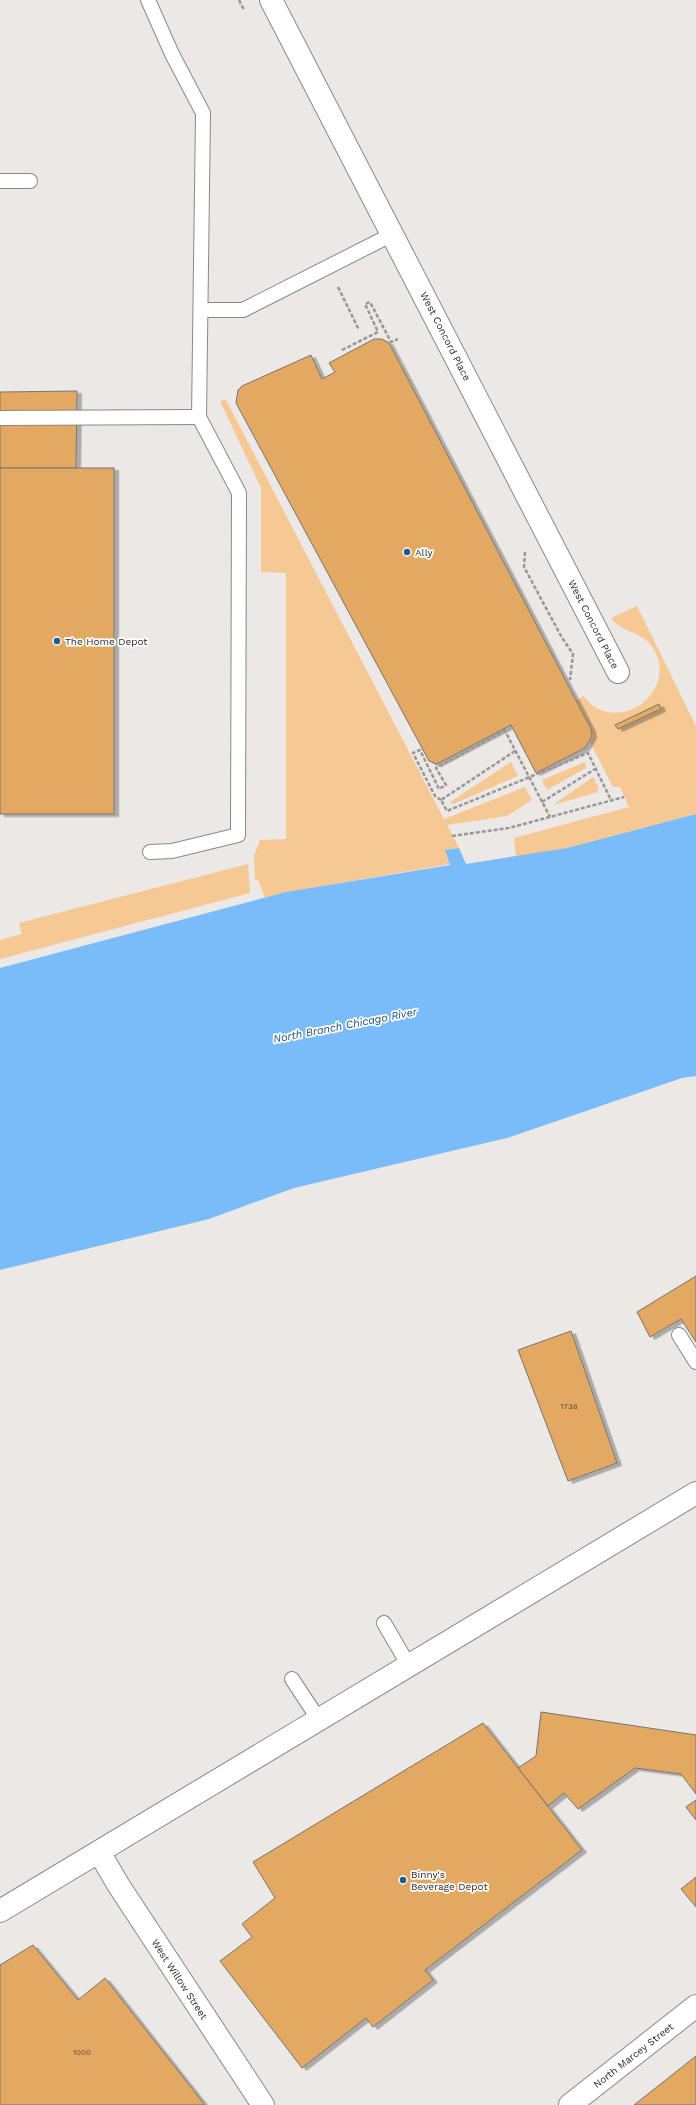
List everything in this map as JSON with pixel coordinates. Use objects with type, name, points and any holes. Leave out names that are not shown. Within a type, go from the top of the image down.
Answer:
[{"type":"street","name":"West Concord Place","points":[[271,0],[618,672]]},
{"type":"street","points":[[0,1911],[696,1493]]},
{"type":"street","name":"West Willow Street","points":[[99,1852],[119,1886],[263,2105]]},
{"type":"street","name":"North Marcey Street","points":[[570,2105],[696,2006]]},
{"type":"lane","points":[[148,0],[172,54],[203,113],[199,417],[239,493],[238,835],[172,851],[150,852]]},
{"type":"lane","points":[[0,181],[30,181]]},
{"type":"lane","points":[[201,310],[243,310],[393,234]]},
{"type":"lane","points":[[0,418],[199,417]]},
{"type":"lane","points":[[679,1335],[696,1362]]},
{"type":"lane","points":[[384,1623],[409,1666]]},
{"type":"lane","points":[[292,1680],[319,1720]]},
{"type":"path","points":[[345,283],[338,287],[359,330]]},
{"type":"path","points":[[342,350],[378,332],[365,304],[370,302],[391,342],[398,339]]},
{"type":"path","points":[[550,817],[529,777],[504,730],[436,768],[446,785],[439,788],[420,750],[413,753],[435,796],[441,800],[447,811],[529,777],[588,753],[611,800]]},
{"type":"path","points":[[441,800],[515,751]]},
{"type":"path","points":[[542,802],[596,768]]},
{"type":"path","points":[[452,836],[509,828],[624,797]]},
{"type":"shaded area","points":[[226,400],[444,819],[525,787],[532,800],[507,816],[447,825],[459,848],[446,850],[450,864],[287,892],[265,898],[258,880],[255,880],[254,856],[260,840],[286,839],[286,573],[261,572],[261,488],[220,401]]},
{"type":"shaded area","points":[[637,606],[696,726],[696,814],[567,848],[516,857],[514,838],[629,807],[620,787],[613,787],[590,742],[591,731],[576,700],[584,696],[595,707],[607,712],[620,713],[632,709],[643,702],[652,693],[658,682],[660,669],[653,647],[641,637],[621,627],[611,618]]},
{"type":"shaded area","points":[[511,762],[518,776],[453,804],[450,802]]},
{"type":"shaded area","points":[[585,762],[586,768],[547,790],[542,780]]},
{"type":"shaded area","points":[[593,777],[598,787],[598,792],[553,805]]},
{"type":"shaded area","points":[[248,864],[250,893],[0,959],[0,940],[22,934],[19,923]]},
{"type":"water","name":"North Branch Chicago River","points":[[696,814],[696,1076],[682,1078],[507,1138],[294,1188],[209,1219],[0,1270],[0,968],[286,892],[450,865],[445,850],[459,848],[466,864],[567,848]]},
{"type":"building","name":"Ally","points":[[374,339],[382,339],[389,343],[591,729],[592,736],[585,748],[536,773],[511,725],[437,764],[429,761],[236,403],[238,390],[242,386],[311,355],[322,379],[335,372],[329,363]]},
{"type":"building","points":[[77,391],[76,468],[0,468],[0,392]]},
{"type":"building","name":"The Home Depot","points":[[0,468],[114,468],[114,814],[0,814]]},
{"type":"building","points":[[659,704],[661,709],[618,729],[615,725]]},
{"type":"building","points":[[696,1276],[696,1342],[681,1319],[650,1337],[637,1312]]},
{"type":"building","points":[[571,1331],[617,1463],[568,1481],[518,1350]]},
{"type":"building","points":[[541,1712],[696,1735],[696,1794],[681,1774],[635,1768],[578,1809],[564,1793],[548,1806],[518,1768],[536,1756]]},
{"type":"building","name":"Binny's Beverage Depot","points":[[483,1723],[582,1850],[425,1970],[433,1980],[373,2027],[366,2018],[302,2068],[220,1961],[252,1937],[242,1924],[275,1898],[253,1862]]},
{"type":"building","points":[[696,1800],[696,1820],[686,1807]]},
{"type":"building","points":[[696,1877],[696,1907],[681,1889]]},
{"type":"building","points":[[33,1945],[78,2000],[105,1978],[205,2105],[0,2105],[0,1965]]},
{"type":"building","points":[[696,2056],[696,2105],[634,2105]]},
{"type":"place","name":"Ally","points":[[407,552]]},
{"type":"place","name":"The Home Depot","points":[[57,641]]},
{"type":"place","name":"Binny's Beverage Depot","points":[[403,1880]]}]
